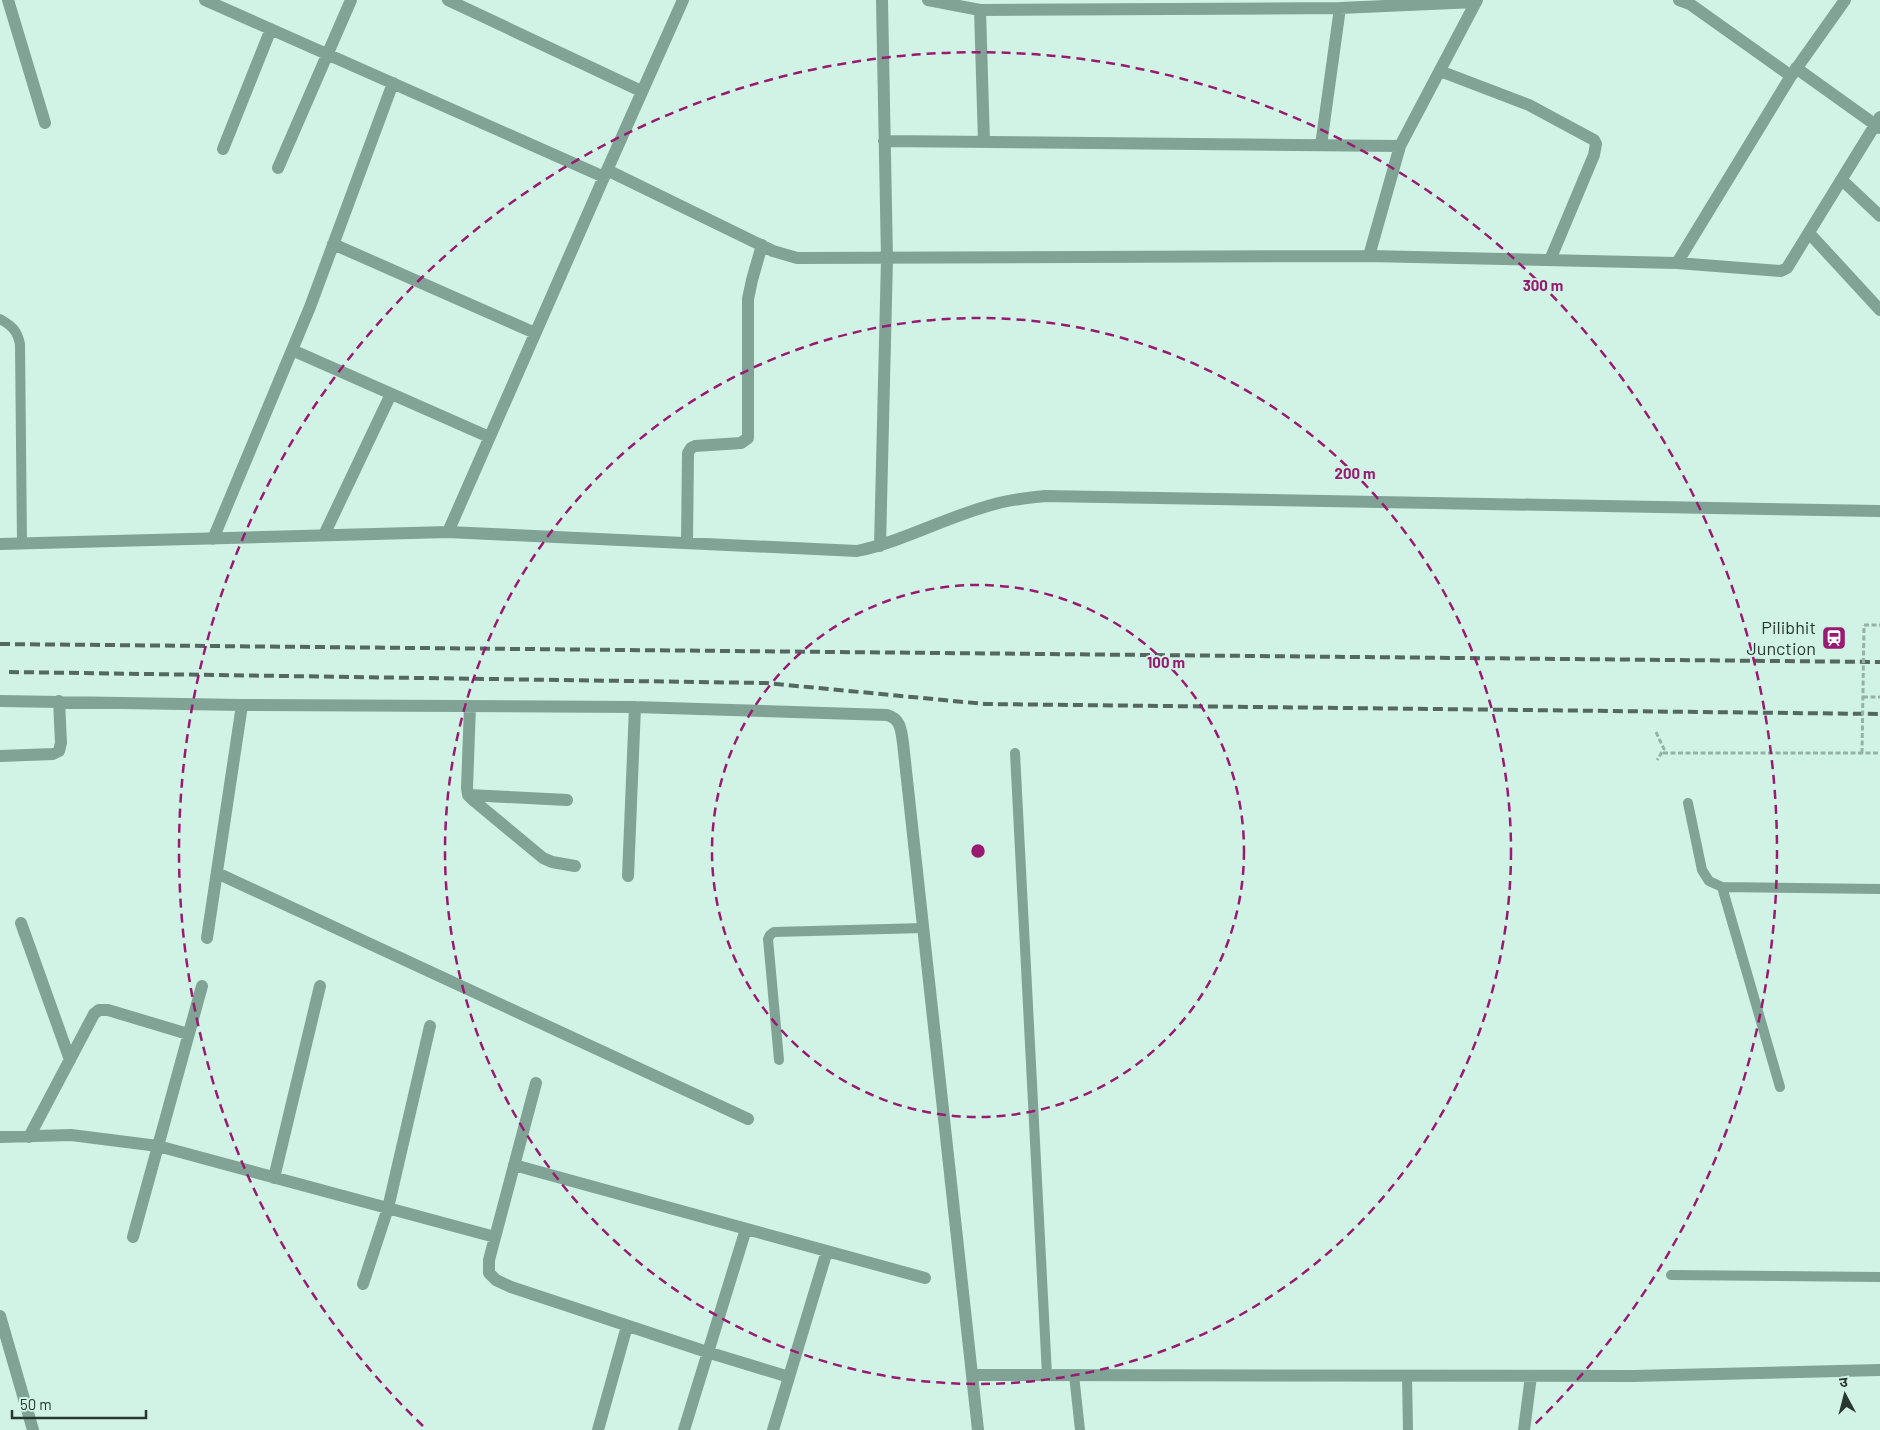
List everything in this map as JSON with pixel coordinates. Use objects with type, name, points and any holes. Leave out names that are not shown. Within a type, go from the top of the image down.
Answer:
[{"type":"street","points":[[8,0],[45,123]]},
{"type":"street","points":[[205,0],[393,83],[605,173],[786,256],[796,258],[1369,256],[1677,263],[1781,271],[1787,268],[1879,123],[1794,72],[1687,1]]},
{"type":"street","points":[[278,168],[351,0]]},
{"type":"street","points":[[448,0],[641,91]]},
{"type":"street","points":[[448,532],[641,91],[683,0]]},
{"type":"street","points":[[880,546],[887,259],[882,0]]},
{"type":"street","points":[[928,0],[980,10],[1340,8],[1476,1]]},
{"type":"street","points":[[1677,263],[1794,72],[1845,0]]},
{"type":"street","points":[[1369,256],[1400,146],[1476,1]]},
{"type":"street","points":[[1321,145],[1340,8]]},
{"type":"street","points":[[980,10],[984,142]]},
{"type":"street","points":[[222,149],[271,29]]},
{"type":"street","points":[[1440,71],[1528,105],[1594,140],[1596,144],[1594,155],[1550,260]]},
{"type":"street","points":[[213,539],[292,350],[393,83]]},
{"type":"street","points":[[884,141],[1400,146]]},
{"type":"street","points":[[1842,180],[1880,216]]},
{"type":"street","points":[[1808,233],[1880,310]]},
{"type":"street","points":[[333,244],[535,334]]},
{"type":"street","points":[[687,542],[688,454],[691,448],[695,446],[741,443],[748,438],[748,299],[762,245]]},
{"type":"street","points":[[292,350],[489,438]]},
{"type":"street","points":[[324,535],[391,394]]},
{"type":"street","points":[[0,544],[448,532],[856,551],[880,546],[996,504],[1017,499],[1045,496],[1880,511]]},
{"type":"street","points":[[0,701],[242,705],[635,707],[887,715],[894,717],[900,723],[904,743],[978,1430]]},
{"type":"street","points":[[0,756],[54,754],[59,751],[61,743],[58,701]]},
{"type":"street","points":[[207,938],[242,705]]},
{"type":"street","points":[[470,706],[468,795],[543,858],[552,862],[575,866]]},
{"type":"street","points":[[628,876],[635,707]]},
{"type":"street","points":[[468,795],[567,800]]},
{"type":"street","points":[[217,873],[748,1119]]},
{"type":"street","points":[[22,923],[70,1060]]},
{"type":"street","points":[[133,1237],[202,986]]},
{"type":"street","points":[[274,1178],[320,986]]},
{"type":"street","points":[[29,1137],[94,1014],[99,1010],[108,1010],[188,1034]]},
{"type":"street","points":[[363,1284],[388,1208],[430,1026]]},
{"type":"street","points":[[536,1082],[489,1260],[489,1273],[496,1280],[627,1326],[789,1377]]},
{"type":"street","points":[[0,1137],[93,1137],[158,1146],[496,1237]]},
{"type":"street","points":[[514,1165],[925,1278]]},
{"type":"street","points":[[684,1430],[746,1229]]},
{"type":"street","points":[[773,1430],[826,1251]]},
{"type":"street","points":[[0,1316],[33,1430]]},
{"type":"street","points":[[598,1430],[627,1326]]},
{"type":"street","points":[[972,1375],[1633,1376],[1880,1370]]},
{"type":"street","points":[[1524,1430],[1530,1376]]},
{"type":"lane","points":[[0,319],[12,326],[18,333],[20,344],[22,544]]},
{"type":"lane","points":[[1016,753],[1047,1375]]},
{"type":"lane","points":[[1688,803],[1702,870],[1709,881],[1722,887],[1880,889]]},
{"type":"lane","points":[[1722,887],[1780,1087]]},
{"type":"lane","points":[[779,1060],[768,939],[770,935],[774,932],[924,928]]},
{"type":"lane","points":[[1671,1275],[1880,1277]]},
{"type":"lane","points":[[1074,1375],[1080,1430]]},
{"type":"lane","points":[[1407,1376],[1408,1430]]},
{"type":"path","points":[[1862,753],[1864,625],[1880,625]]},
{"type":"path","points":[[1863,697],[1880,698]]},
{"type":"path","points":[[1656,732],[1664,748],[1657,760]]},
{"type":"path","points":[[1663,753],[1880,753]]},
{"type":"railway","points":[[0,644],[1880,662]]},
{"type":"railway","points":[[9,672],[766,683],[985,704],[1880,714]]},
{"type":"place","name":"Pilibhit Junction","points":[[1834,638]]}]
